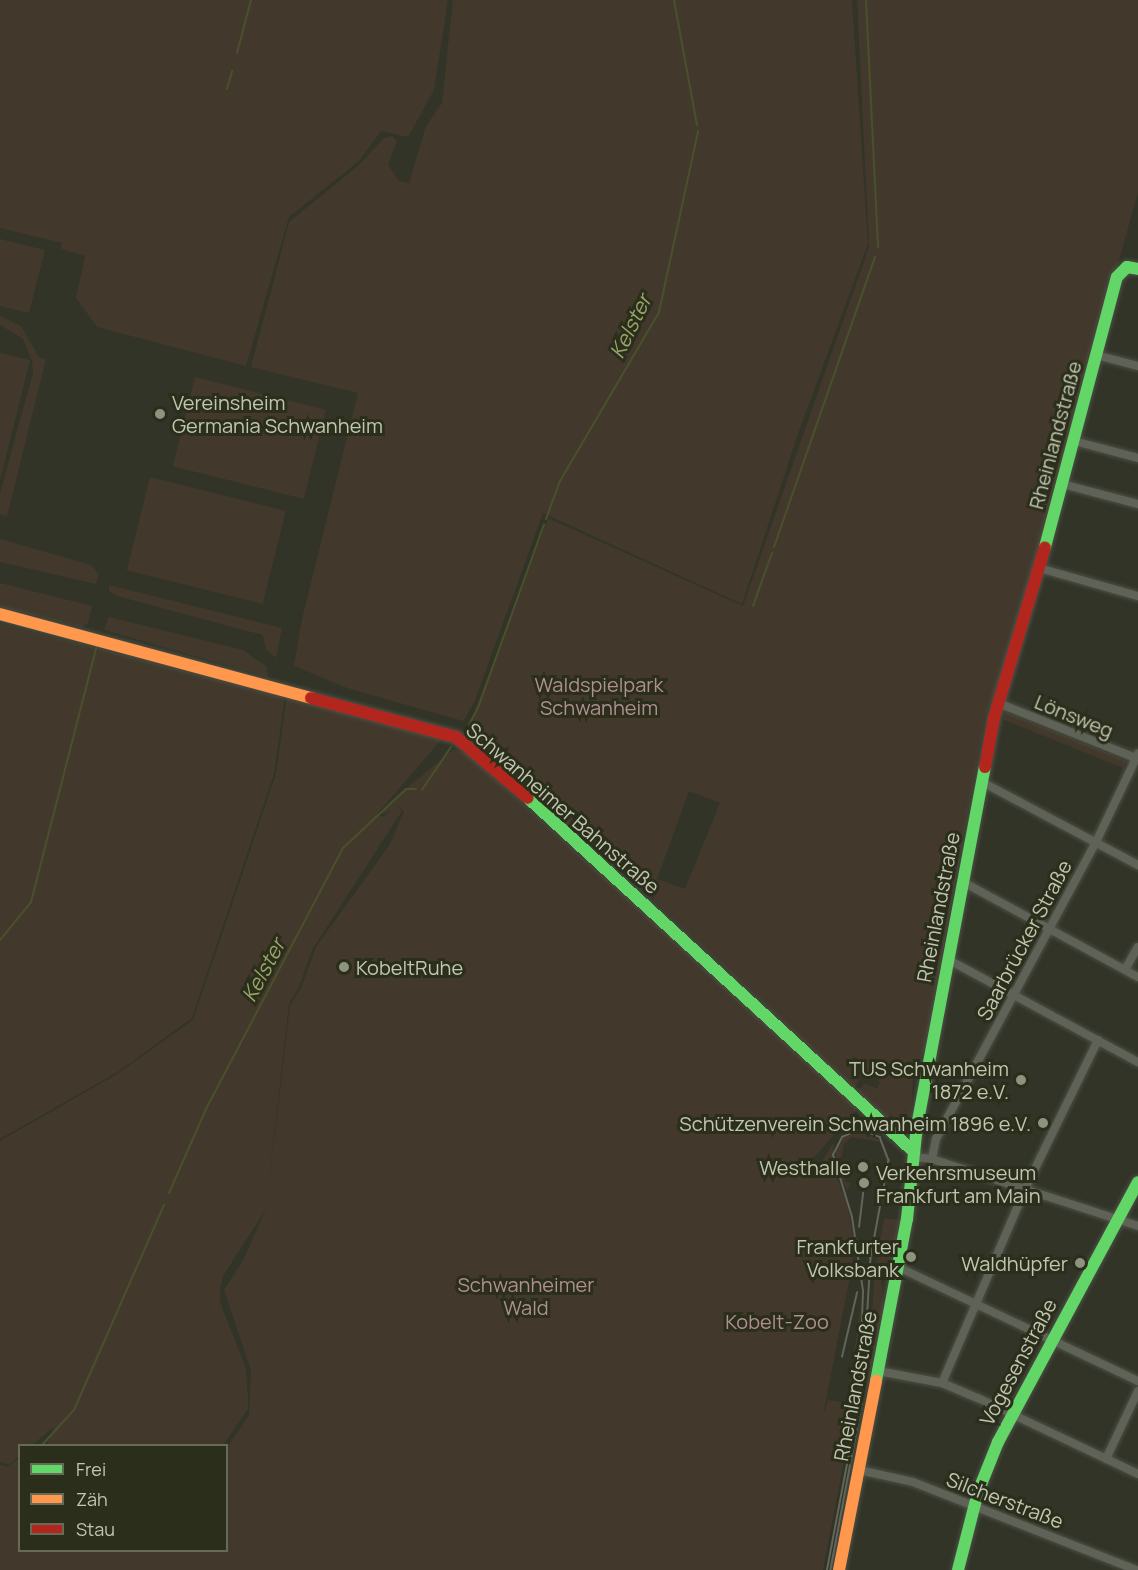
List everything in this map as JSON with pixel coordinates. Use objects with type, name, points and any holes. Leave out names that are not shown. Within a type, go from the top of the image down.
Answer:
[{"type":"street","name":"Rheinlandstraße","points":[[842,1570],[898,1267],[915,1137],[998,703],[1014,660],[1040,568],[1117,277],[1133,268]]},
{"type":"street","points":[[1096,355],[1138,366]]},
{"type":"street","points":[[1074,441],[1138,458]]},
{"type":"street","points":[[1062,484],[1138,504]]},
{"type":"street","points":[[1040,568],[1138,596]]},
{"type":"street","name":"Schwanheimer Bahnstraße","points":[[0,614],[456,736],[518,788],[914,1155]]},
{"type":"street","name":"Lönsweg","points":[[998,703],[1137,757]]},
{"type":"street","name":"Saarbrücker Straße","points":[[932,1159],[936,1139],[1096,842],[1137,757]]},
{"type":"street","points":[[982,782],[1138,865]]},
{"type":"street","points":[[963,882],[1138,977]]},
{"type":"street","points":[[1125,970],[1138,947]]},
{"type":"street","points":[[949,960],[1138,1062]]},
{"type":"street","points":[[942,1383],[1025,1189],[1098,1040]]},
{"type":"street","points":[[915,1137],[936,1139]]},
{"type":"street","points":[[914,1155],[1138,1226]]},
{"type":"street","name":"Vogesenstraße","points":[[958,1570],[974,1505],[1012,1414],[1138,1182]]},
{"type":"street","points":[[898,1267],[976,1302],[1138,1381]]},
{"type":"street","points":[[878,1371],[942,1383],[1138,1474]]},
{"type":"street","points":[[1106,1459],[1138,1391]]},
{"type":"street","name":"Silcherstraße","points":[[859,1470],[913,1482],[1130,1569]]},
{"type":"green space","points":[[0,0],[448,0],[434,90],[408,137],[381,131],[359,161],[289,217],[246,366],[97,327],[76,298],[85,256],[61,249],[62,243],[0,228]]},
{"type":"green space","points":[[453,0],[852,0],[868,244],[799,431],[742,604],[543,513],[474,703],[463,721],[347,688],[294,666],[302,619],[358,393],[251,367],[289,222],[359,165],[383,139],[392,136],[397,141],[388,165],[399,181],[409,183],[426,126],[442,103]]},
{"type":"green space","name":"Waldspielpark Schwanheim","points":[[857,0],[1138,0],[1138,192],[1005,670],[985,716],[927,1040],[913,1081],[910,1124],[899,1123],[890,1114],[887,1121],[860,1096],[858,1090],[864,1084],[877,1088],[880,1083],[872,1072],[863,1076],[857,1058],[853,1056],[851,1061],[860,1080],[854,1088],[653,900],[655,893],[643,891],[502,763],[493,754],[496,751],[493,746],[488,751],[466,734],[548,518],[743,606],[869,247]],"holes":[[[689,791],[720,803],[685,889],[657,879]]]},
{"type":"green space","points":[[0,239],[45,250],[29,313],[0,306]]},
{"type":"green space","points":[[0,316],[21,326],[39,357],[46,359],[7,516],[0,514],[0,493],[33,373],[32,361],[23,339],[0,325]]},
{"type":"green space","points":[[0,353],[30,360],[0,481]]},
{"type":"green space","points":[[195,377],[326,410],[304,499],[173,466]]},
{"type":"green space","points":[[150,477],[286,511],[263,604],[127,570]]},
{"type":"green space","points":[[0,539],[91,565],[99,574],[96,584],[0,562]]},
{"type":"green space","points":[[0,583],[92,606],[88,623],[82,627],[0,607]]},
{"type":"green space","points":[[109,585],[282,628],[276,658],[266,650],[263,635],[117,596],[109,591]]},
{"type":"green space","points":[[109,617],[243,650],[267,667],[268,677],[104,630]]},
{"type":"green space","points":[[0,624],[285,696],[274,774],[192,1018],[118,1072],[0,1139]]},
{"type":"green space","name":"Schwanheimer Wald","points":[[287,695],[428,733],[441,740],[377,814],[383,817],[391,811],[381,814],[390,802],[454,749],[468,755],[859,1107],[809,1163],[799,1166],[812,1177],[834,1142],[832,1166],[847,1202],[854,1240],[853,1261],[823,1415],[828,1400],[847,1403],[861,1303],[858,1388],[823,1570],[0,1570],[0,1465],[8,1467],[18,1459],[18,1552],[228,1552],[228,1446],[249,1415],[251,1370],[224,1290],[243,1261],[266,1209],[223,1276],[220,1288],[220,1302],[246,1369],[248,1397],[248,1409],[224,1444],[47,1444],[54,1427],[33,1444],[18,1444],[18,1457],[9,1465],[0,1462],[0,1141],[117,1074],[193,1020],[276,774]],"holes":[[[398,806],[404,811],[390,844],[316,947],[301,988],[290,1005],[266,1208],[289,1004],[299,987],[312,950],[402,811]]]},
{"type":"green space","points":[[1006,712],[1127,761],[1124,768],[1003,719]]},
{"type":"green space","points":[[860,1131],[881,1141],[886,1149],[887,1163],[880,1142],[852,1137],[844,1144],[840,1165],[846,1182],[851,1183],[847,1191],[836,1165],[836,1151],[843,1138]]},
{"type":"green space","points":[[884,1219],[900,1219],[892,1258],[881,1281],[884,1303],[866,1395],[868,1312],[872,1311],[875,1269]]},
{"type":"waterway","points":[[237,53],[251,0]]},
{"type":"waterway","name":"Kelster","points":[[674,0],[697,125]]},
{"type":"waterway","points":[[866,0],[878,248]]},
{"type":"waterway","points":[[227,89],[232,71]]},
{"type":"waterway","name":"Kelster","points":[[546,519],[560,481],[659,312],[698,131]]},
{"type":"waterway","points":[[774,547],[875,257]]},
{"type":"waterway","name":"Kelster","points":[[469,725],[479,705],[544,524]]},
{"type":"waterway","points":[[753,606],[772,553]]},
{"type":"waterway","points":[[0,940],[31,902],[97,645]]},
{"type":"waterway","name":"Kelster","points":[[422,790],[451,747]]},
{"type":"waterway","name":"Kelster","points":[[169,1193],[207,1107],[343,848],[406,789],[416,789]]},
{"type":"waterway","name":"Kelster","points":[[43,1444],[74,1410],[164,1205]]},
{"type":"tram line","points":[[827,1570],[859,1401],[863,1291],[852,1217],[833,1155],[842,1137],[861,1129],[880,1137],[889,1160],[871,1258],[862,1404],[831,1570]]},
{"type":"tram line","points":[[859,1227],[863,1193]]},
{"type":"tram line","points":[[842,1357],[857,1293]]},
{"type":"traffic: fast","points":[[1045,547],[1117,277],[1127,267],[1138,269]]},
{"type":"traffic: fast","points":[[876,1381],[907,1219],[917,1126],[985,767]]},
{"type":"traffic: fast","points":[[528,798],[914,1152]]},
{"type":"traffic: fast","points":[[958,1570],[978,1492],[998,1442],[1138,1182]]},
{"type":"traffic: slow","points":[[0,614],[311,698]]},
{"type":"traffic: slow","points":[[839,1570],[876,1381]]},
{"type":"traffic: jam","points":[[985,767],[994,718],[1045,547]]},
{"type":"traffic: jam","points":[[311,698],[456,737],[528,798]]},
{"type":"place","name":"Vereinsheim Germania Schwanheim","points":[[160,414]]},
{"type":"place","name":"KobeltRuhe","points":[[344,967]]},
{"type":"place","name":"TUS Schwanheim 1872 e.V.","points":[[1021,1080]]},
{"type":"place","name":"Schützenverein Schwanheim 1896 e.V.","points":[[1043,1123]]},
{"type":"place","name":"Westhalle","points":[[863,1167]]},
{"type":"place","name":"Verkehrsmuseum Frankfurt am Main","points":[[864,1183]]},
{"type":"place","name":"Frankfurter Volksbank","points":[[911,1257]]},
{"type":"place","name":"Waldhüpfer","points":[[1080,1263]]},
{"type":"park label","name":"Kobelt-Zoo","points":[[777,1321]]}]
